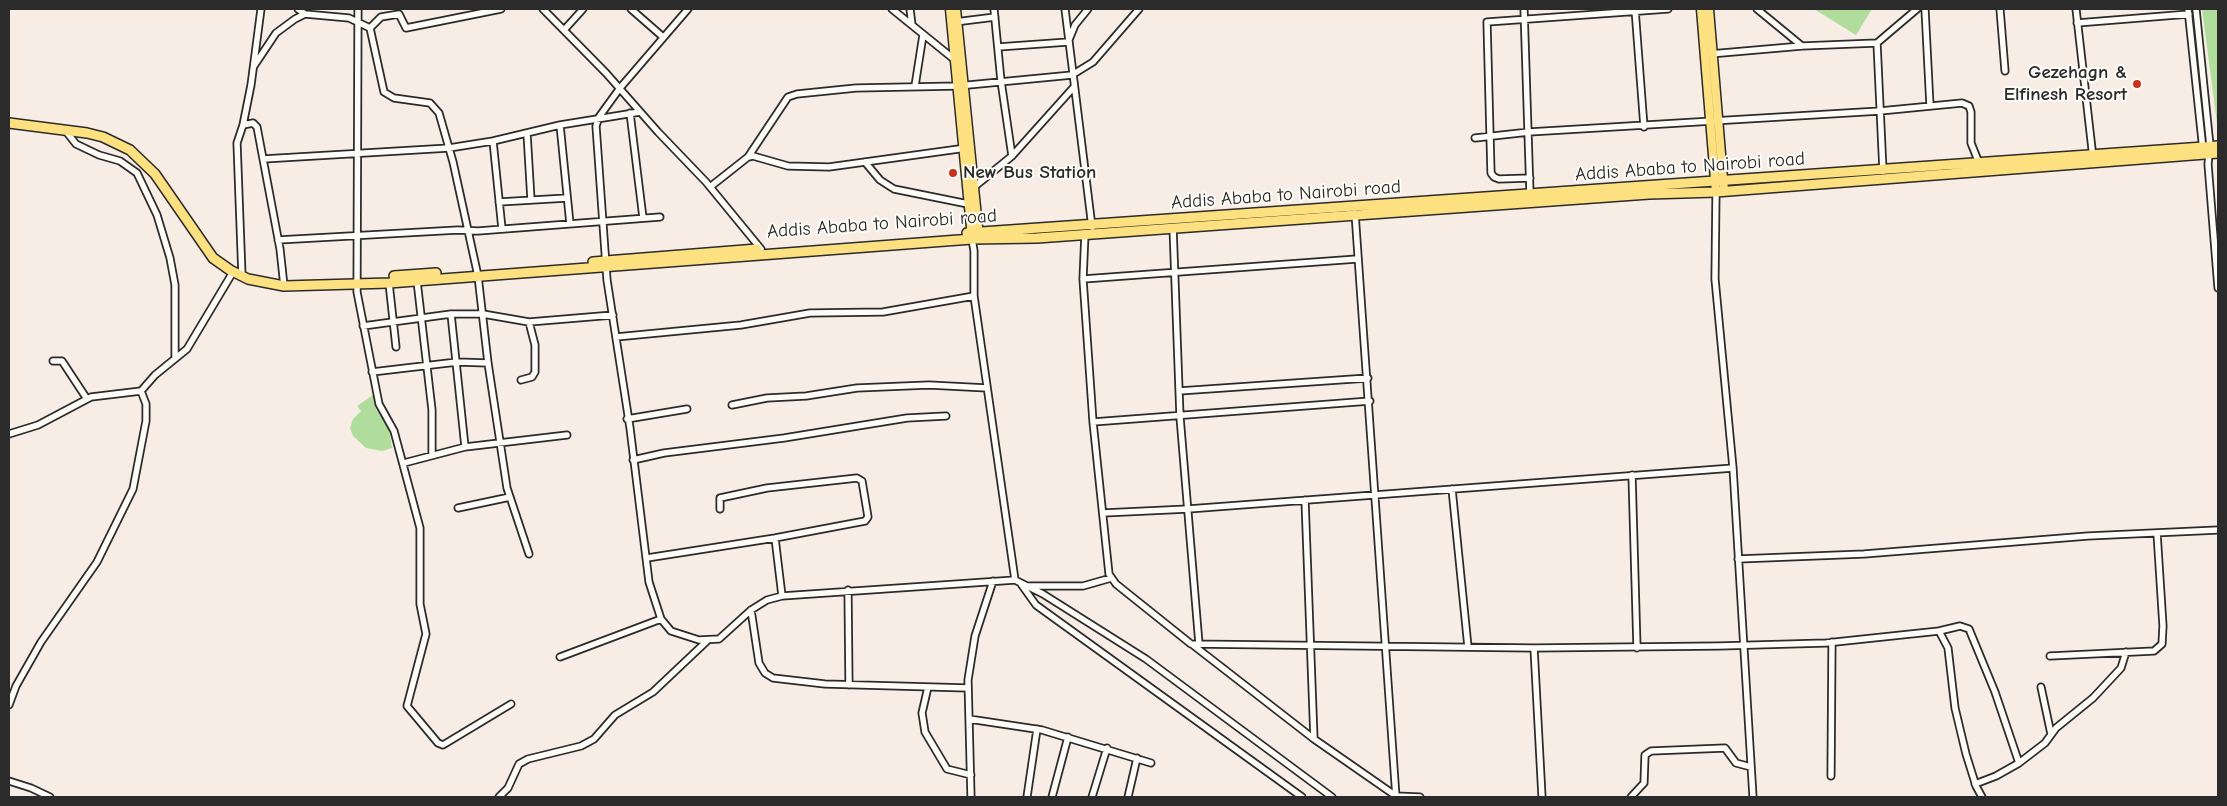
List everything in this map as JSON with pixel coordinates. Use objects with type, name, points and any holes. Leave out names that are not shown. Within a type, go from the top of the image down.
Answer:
[{"type":"highway","name":"Addis Ababa to Nairobi road","points":[[9,123],[103,137],[130,150],[156,174],[213,258],[233,272],[266,284],[284,286],[357,282],[390,283],[477,273]]},
{"type":"highway","name":"Addis Ababa to Nairobi road","points":[[605,264],[761,249],[975,236],[1084,234],[1173,224],[1530,194],[1720,186],[2211,150]]},
{"type":"highway","name":"Addis Ababa to Nairobi road","points":[[1883,174],[1979,163],[2093,159]]},
{"type":"highway","name":"Addis Ababa to Nairobi road","points":[[1355,210],[1649,194],[1720,186]]},
{"type":"highway","name":"Addis Ababa to Nairobi road","points":[[357,282],[384,277],[605,264],[1093,226],[1173,224]]},
{"type":"main road","points":[[950,9],[954,22],[967,148],[974,187],[975,236]]},
{"type":"main road","points":[[956,9],[954,22],[955,60],[960,85]]},
{"type":"main road","points":[[1701,9],[1718,120],[1720,186]]},
{"type":"main road","points":[[1709,9],[1709,120],[1720,186]]},
{"type":"main road","points":[[967,148],[968,204],[975,236]]},
{"type":"street","points":[[242,276],[240,184],[236,160],[237,143],[243,125],[254,66],[261,9]]},
{"type":"street","points":[[298,9],[305,14],[358,21],[370,28],[384,92],[394,98],[430,104],[436,108],[449,148],[477,273],[488,363],[502,444],[505,478],[529,554]]},
{"type":"street","points":[[358,9],[357,282],[363,326],[379,404],[394,431],[420,528],[420,604],[426,634],[407,706],[438,743],[444,745],[511,704]]},
{"type":"street","points":[[370,28],[381,17],[399,14],[406,28],[501,9]]},
{"type":"street","points":[[543,9],[620,88],[710,187],[761,249]]},
{"type":"street","points":[[564,30],[583,9]]},
{"type":"street","points":[[631,9],[663,37]]},
{"type":"street","points":[[892,9],[955,60]]},
{"type":"street","points":[[910,9],[912,25]]},
{"type":"street","points":[[994,9],[1001,81],[1012,156]]},
{"type":"street","points":[[1065,9],[1073,88],[1093,226],[1084,234],[1083,279],[1093,422],[1111,578],[1314,739],[1396,797],[1420,797]]},
{"type":"street","points":[[1068,42],[1075,25],[1088,9]]},
{"type":"street","points":[[710,187],[748,157],[788,97],[797,94],[856,88],[960,85],[1072,75],[1093,62],[1139,9]]},
{"type":"street","points":[[1524,9],[1530,194]]},
{"type":"street","points":[[1560,9],[1561,17]]},
{"type":"street","points":[[1530,178],[1506,179],[1494,177],[1492,173],[1486,26],[1491,21],[1668,9]]},
{"type":"street","points":[[1757,9],[1802,46]]},
{"type":"street","points":[[1709,54],[1802,46],[1877,44],[1917,9]]},
{"type":"street","points":[[1925,9],[1930,106]]},
{"type":"street","points":[[2000,9],[2005,71]]},
{"type":"street","points":[[2076,9],[2093,159]]},
{"type":"street","points":[[2196,9],[2211,150],[2208,164],[2218,288]]},
{"type":"street","points":[[684,10],[620,88],[599,117],[596,126],[605,264],[634,460],[646,558],[654,602],[661,619],[671,631],[707,641]]},
{"type":"street","points":[[1635,10],[1644,127]]},
{"type":"street","points":[[2077,23],[2189,11],[2211,150]]},
{"type":"street","points":[[254,66],[276,33],[305,14]]},
{"type":"street","points":[[954,22],[995,17]]},
{"type":"street","points":[[915,86],[923,34]]},
{"type":"street","points":[[998,47],[1068,42]]},
{"type":"street","points":[[1877,44],[1883,174]]},
{"type":"street","points":[[974,187],[1012,156],[1073,88]]},
{"type":"street","points":[[1475,138],[1529,132],[1644,127],[1709,120],[1880,111],[1962,103],[1970,106],[1972,143],[1979,163]]},
{"type":"street","points":[[263,159],[449,148],[493,141],[560,124],[640,112]]},
{"type":"street","points":[[630,113],[644,218]]},
{"type":"street","points":[[243,125],[253,123],[257,127],[278,240],[284,286]]},
{"type":"street","points":[[560,124],[570,224]]},
{"type":"street","points":[[65,130],[76,144],[99,155],[120,161],[137,173],[157,215],[170,258],[174,286],[176,358]]},
{"type":"street","points":[[527,132],[531,200]]},
{"type":"street","points":[[493,141],[502,229]]},
{"type":"street","points":[[748,157],[760,156],[796,167],[829,167],[967,148]]},
{"type":"street","points":[[866,162],[880,180],[894,189],[968,204]]},
{"type":"street","points":[[1720,186],[1715,279],[1733,468],[1742,644],[1753,797]]},
{"type":"street","points":[[499,202],[567,198]]},
{"type":"street","points":[[1355,210],[1357,259],[1370,401],[1396,797]]},
{"type":"street","points":[[278,240],[357,234],[502,229],[660,217]]},
{"type":"street","points":[[1173,224],[1180,417],[1200,644]]},
{"type":"street","points":[[975,236],[974,296],[1017,581],[1036,605],[1302,797]]},
{"type":"street","points":[[1083,279],[1175,274],[1357,259]]},
{"type":"street","points":[[9,434],[38,425],[95,396],[140,391],[155,375],[187,349],[199,332],[233,272]]},
{"type":"street","points":[[417,281],[432,410],[432,455]]},
{"type":"street","points":[[390,283],[392,322],[396,347]]},
{"type":"street","points":[[616,337],[741,325],[810,313],[883,312],[974,296]]},
{"type":"street","points":[[363,326],[451,314],[483,314],[529,322],[613,315]]},
{"type":"street","points":[[451,314],[465,447]]},
{"type":"street","points":[[521,380],[532,377],[535,372],[535,345],[529,322]]},
{"type":"street","points":[[52,361],[62,361],[87,399]]},
{"type":"street","points":[[372,372],[457,362],[488,363]]},
{"type":"street","points":[[1179,392],[1368,378]]},
{"type":"street","points":[[732,406],[767,398],[806,396],[857,388],[929,384],[987,388]]},
{"type":"street","points":[[9,705],[16,686],[37,650],[98,562],[133,490],[146,421],[146,404],[140,391]]},
{"type":"street","points":[[1093,422],[1180,417],[1370,401]]},
{"type":"street","points":[[627,419],[687,409]]},
{"type":"street","points":[[634,460],[664,453],[784,438],[907,418],[946,416]]},
{"type":"street","points":[[404,463],[465,447],[567,435]]},
{"type":"street","points":[[1103,513],[1188,509],[1733,468]]},
{"type":"street","points":[[1632,475],[1637,648]]},
{"type":"street","points":[[646,558],[775,538],[867,520],[860,479],[767,488],[720,498],[720,509]]},
{"type":"street","points":[[1452,489],[1468,646]]},
{"type":"street","points":[[458,508],[510,497]]},
{"type":"street","points":[[1305,500],[1314,739]]},
{"type":"street","points":[[1738,559],[1864,554],[2088,536],[2218,530]]},
{"type":"street","points":[[2050,656],[2154,651],[2162,644],[2164,639],[2157,533]]},
{"type":"street","points":[[775,538],[782,596]]},
{"type":"street","points":[[1026,586],[1083,586],[1111,578]]},
{"type":"street","points":[[971,797],[968,688],[975,636],[993,581]]},
{"type":"street","points":[[500,797],[508,788],[519,764],[528,759],[581,746],[594,739],[615,714],[654,692],[707,641],[724,636],[751,610],[767,600],[782,596],[848,590],[1017,581],[1146,659],[1332,797]]},
{"type":"street","points":[[848,590],[849,685]]},
{"type":"street","points":[[751,610],[756,653],[764,673],[773,678],[796,682],[849,685],[968,688]]},
{"type":"street","points":[[560,657],[661,619]]},
{"type":"street","points":[[1192,644],[1637,648],[1832,642],[1939,631],[1960,626],[1969,630],[1995,692],[2019,763]]},
{"type":"street","points":[[1939,631],[1948,648],[1955,708],[1975,784],[1982,797]]},
{"type":"street","points":[[1831,776],[1832,642]]},
{"type":"street","points":[[1534,648],[1542,797]]},
{"type":"street","points":[[1975,784],[1996,776],[2019,763],[2045,743],[2051,734],[2093,698],[2122,668],[2126,652]]},
{"type":"street","points":[[928,687],[922,713],[925,732],[947,769],[971,775]]},
{"type":"street","points":[[2041,687],[2051,734]]},
{"type":"street","points":[[969,718],[1037,729],[1107,748],[1151,763]]},
{"type":"street","points":[[1027,797],[1037,729]]},
{"type":"street","points":[[1052,797],[1068,737]]},
{"type":"street","points":[[1092,797],[1107,748]]},
{"type":"street","points":[[1631,797],[1644,783],[1645,755],[1651,751],[1725,748],[1736,763],[1751,766]]},
{"type":"street","points":[[1128,797],[1137,758]]},
{"type":"street","points":[[9,780],[50,797]]},
{"type":"green space","points":[[1814,9],[1872,9],[1856,35]]},
{"type":"green space","points":[[2202,9],[2218,9],[2218,131]]},
{"type":"green space","points":[[373,395],[376,409],[389,429],[392,448],[382,451],[366,448],[353,436],[350,428],[353,419],[361,411],[357,406]]},
{"type":"place","name":"Gezehagn & Elfinesh Resort","points":[[2137,84]]},
{"type":"place","name":"New Bus Station","points":[[953,173]]}]
